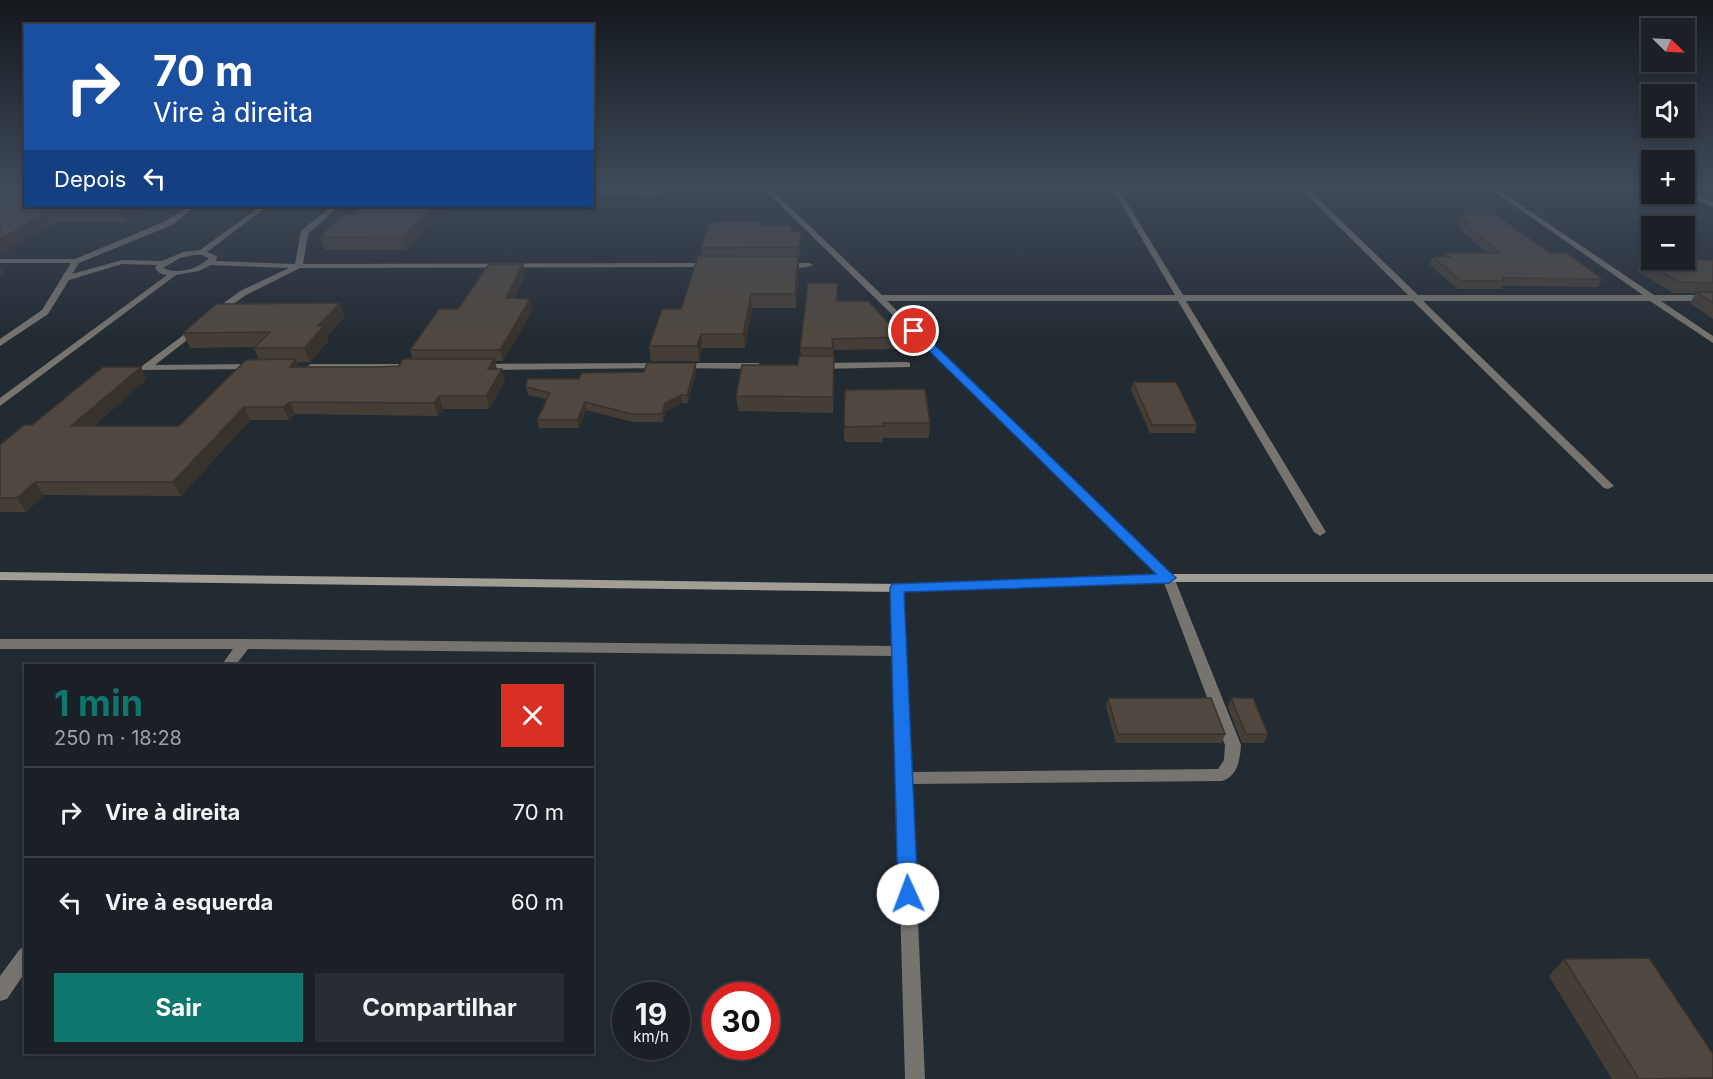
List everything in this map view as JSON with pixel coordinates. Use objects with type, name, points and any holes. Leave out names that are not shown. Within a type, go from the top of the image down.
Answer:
[{"type":"street","points":[[0,261],[76,261],[131,238]]},
{"type":"street","points":[[201,253],[221,238]]},
{"type":"street","points":[[299,266],[303,238]]},
{"type":"street","points":[[818,238],[1169,578],[1233,745],[1232,762],[1222,775],[904,778]]},
{"type":"street","points":[[1145,238],[1320,532]]},
{"type":"street","points":[[1355,238],[1608,486]]},
{"type":"street","points":[[1565,238],[1713,340]]},
{"type":"street","points":[[117,244],[122,262]]},
{"type":"street","points":[[66,279],[122,262],[163,263],[187,254],[210,254],[214,258],[211,263]]},
{"type":"street","points":[[0,343],[45,312],[76,261]]},
{"type":"street","points":[[163,263],[159,268],[163,272],[174,273],[188,272],[211,263],[299,266],[726,266]]},
{"type":"street","points":[[264,367],[145,368],[243,293],[299,266]]},
{"type":"street","points":[[774,266],[809,266]]},
{"type":"street","points":[[0,403],[174,273]]},
{"type":"street","points":[[880,298],[1713,298]]},
{"type":"street","points":[[811,366],[907,365]]},
{"type":"street","points":[[466,367],[764,366]]},
{"type":"street","points":[[300,367],[407,367]]},
{"type":"street","points":[[0,576],[897,588],[1169,578],[1713,578]]},
{"type":"street","points":[[897,588],[915,1079]]},
{"type":"street","points":[[0,644],[244,644],[899,651]]},
{"type":"street","points":[[229,664],[244,644]]},
{"type":"street","points":[[0,992],[24,958]]},
{"type":"building","points":[[704,238],[800,238],[799,247],[701,248]]},
{"type":"building","points":[[1482,238],[1529,238],[1550,253],[1567,253],[1602,279],[1502,278],[1505,281],[1461,281],[1433,257],[1450,257],[1444,253],[1501,253]]},
{"type":"building","points":[[698,256],[798,256],[795,294],[751,294],[743,334],[701,334],[697,346],[649,346],[662,309],[681,309]]},
{"type":"building","points":[[1695,260],[1713,260],[1713,283],[1679,282],[1659,270],[1695,270]]},
{"type":"building","points":[[489,264],[523,264],[506,298],[530,299],[500,350],[410,350],[439,309],[458,309]]},
{"type":"building","points":[[808,283],[838,283],[836,301],[868,301],[902,337],[832,339],[833,348],[800,348]]},
{"type":"building","points":[[1696,292],[1713,292],[1713,303]]},
{"type":"building","points":[[340,303],[318,326],[324,326],[304,348],[254,348],[270,332],[183,333],[216,304]]},
{"type":"building","points":[[799,356],[834,356],[833,397],[736,396],[742,365],[798,365]]},
{"type":"building","points":[[296,359],[290,367],[399,366],[403,359],[494,359],[488,369],[502,369],[486,396],[439,396],[434,403],[290,402],[283,407],[244,407],[173,482],[35,482],[17,498],[0,498],[0,445],[24,425],[32,425],[103,367],[141,367],[71,426],[179,426],[246,360]]},
{"type":"building","points":[[647,363],[696,363],[687,395],[681,395],[665,403],[662,414],[631,414],[585,402],[577,420],[537,420],[550,393],[526,387],[527,379],[579,379],[582,373],[644,372]]},
{"type":"building","points":[[1133,382],[1176,382],[1197,425],[1152,425]]},
{"type":"building","points":[[925,389],[930,423],[883,423],[884,426],[846,427],[844,424],[845,390]]},
{"type":"building","points":[[1108,698],[1211,698],[1225,734],[1118,734]]},
{"type":"building","points":[[1231,698],[1253,698],[1268,734],[1246,734]]},
{"type":"building","points":[[1649,958],[1713,1054],[1713,1078],[1639,1079],[1564,959]]},
{"type":"route","points":[[908,894],[897,588],[1169,578],[914,331]]}]
